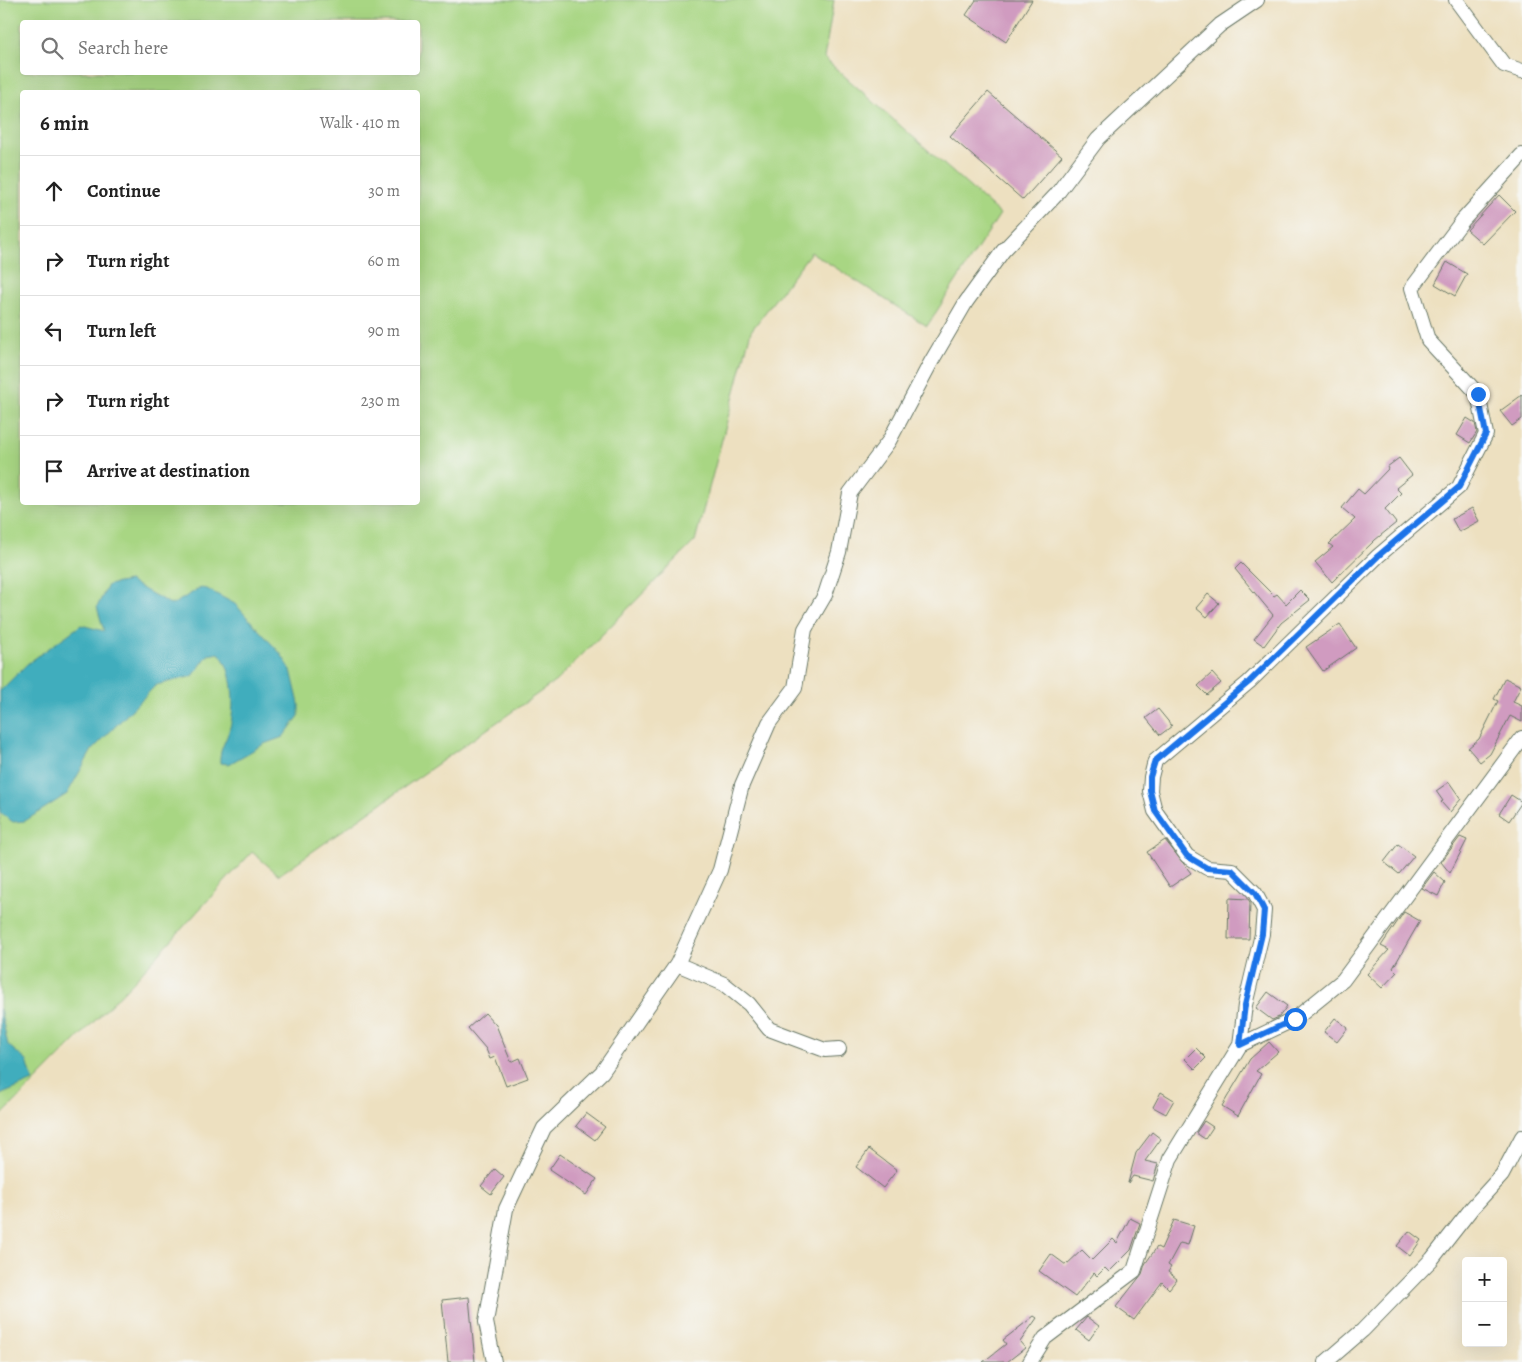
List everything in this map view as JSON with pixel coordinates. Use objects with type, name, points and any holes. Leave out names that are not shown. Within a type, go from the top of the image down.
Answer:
[{"type":"street","points":[[494,1362],[486,1322],[506,1209],[544,1128],[602,1072],[677,964],[720,870],[742,785],[769,723],[795,688],[805,629],[825,595],[839,552],[850,493],[890,441],[931,362],[966,302],[1003,250],[1056,195],[1098,139],[1220,25],[1257,0]]},
{"type":"street","points":[[1456,0],[1504,65],[1522,71]]},
{"type":"street","points":[[1030,1362],[1045,1338],[1134,1271],[1170,1159],[1240,1045],[1245,1005],[1262,934],[1264,910],[1255,893],[1232,870],[1207,868],[1187,856],[1155,811],[1150,791],[1150,777],[1155,761],[1249,682],[1378,556],[1459,487],[1486,434],[1478,394],[1428,340],[1412,288],[1463,220],[1522,155]]},
{"type":"street","points":[[1240,1045],[1295,1019],[1344,980],[1522,738]]},
{"type":"street","points":[[677,964],[724,984],[750,1004],[769,1029],[825,1050],[839,1049]]},
{"type":"street","points":[[1326,1362],[1363,1330],[1432,1259],[1472,1208],[1493,1187],[1522,1137]]},
{"type":"green space","points":[[0,0],[834,0],[824,58],[1000,214],[927,326],[811,252],[751,331],[695,541],[556,681],[279,875],[252,852],[133,982],[0,1117]]},
{"type":"water","points":[[129,581],[172,605],[200,588],[207,589],[235,604],[281,654],[291,670],[299,704],[299,716],[283,737],[264,744],[229,764],[220,763],[221,750],[231,722],[233,701],[231,679],[224,660],[219,653],[208,655],[193,676],[156,685],[92,750],[67,794],[25,821],[13,822],[0,813],[0,691],[27,664],[81,625],[104,631],[97,607],[108,585]]},
{"type":"water","points":[[0,1009],[8,1045],[27,1061],[33,1081],[0,1095]]},
{"type":"building","points":[[976,0],[1032,0],[1006,42],[966,15]]},
{"type":"building","points":[[988,92],[1062,156],[1023,200],[950,136]]},
{"type":"building","points":[[1499,195],[1515,211],[1483,244],[1467,230]]},
{"type":"building","points":[[1447,262],[1467,274],[1455,296],[1435,284]]},
{"type":"building","points":[[1522,395],[1522,419],[1512,426],[1500,411]]},
{"type":"building","points":[[1467,418],[1475,423],[1477,432],[1470,443],[1457,435]]},
{"type":"building","points":[[1399,458],[1412,475],[1396,488],[1401,493],[1385,509],[1396,523],[1375,540],[1332,582],[1315,562],[1333,547],[1329,544],[1355,519],[1342,508],[1358,489],[1364,494],[1388,469],[1387,467]]},
{"type":"building","points":[[1472,508],[1479,521],[1459,532],[1452,519]]},
{"type":"building","points":[[1241,563],[1274,596],[1277,594],[1286,604],[1300,590],[1310,600],[1281,623],[1264,646],[1254,639],[1273,615],[1235,569]]},
{"type":"building","points":[[1208,594],[1219,603],[1207,617],[1196,608]]},
{"type":"building","points":[[1340,624],[1356,648],[1323,671],[1306,647]]},
{"type":"building","points":[[1212,673],[1221,683],[1207,695],[1198,686]]},
{"type":"building","points":[[1505,678],[1521,686],[1513,702],[1522,706],[1522,722],[1510,716],[1490,754],[1480,762],[1468,748],[1479,739],[1498,701],[1494,699]]},
{"type":"building","points":[[1158,709],[1172,726],[1160,735],[1146,718]]},
{"type":"building","points":[[1449,782],[1461,799],[1450,812],[1441,802],[1443,801],[1436,791]]},
{"type":"building","points":[[1511,795],[1522,802],[1509,821],[1499,814]]},
{"type":"building","points":[[1460,837],[1467,840],[1450,873],[1441,862]]},
{"type":"building","points":[[1165,840],[1191,873],[1170,887],[1147,852]]},
{"type":"building","points":[[1398,844],[1414,856],[1399,874],[1384,862]]},
{"type":"building","points":[[1434,872],[1445,882],[1438,896],[1422,888]]},
{"type":"building","points":[[1229,898],[1248,899],[1250,902],[1249,939],[1228,939]]},
{"type":"building","points":[[1404,912],[1420,921],[1393,968],[1397,972],[1382,988],[1367,974],[1389,950],[1381,946]]},
{"type":"building","points":[[1268,992],[1287,1006],[1279,1017],[1272,1020],[1256,1008]]},
{"type":"building","points":[[485,1013],[496,1025],[511,1062],[520,1058],[528,1078],[506,1086],[495,1057],[490,1059],[486,1049],[468,1028]]},
{"type":"building","points":[[1335,1018],[1348,1028],[1337,1042],[1324,1032]]},
{"type":"building","points":[[1269,1042],[1278,1052],[1256,1071],[1261,1074],[1238,1116],[1222,1106],[1250,1059]]},
{"type":"building","points":[[1196,1048],[1206,1058],[1195,1069],[1185,1059]]},
{"type":"building","points":[[1161,1092],[1174,1100],[1166,1114],[1153,1107]]},
{"type":"building","points":[[586,1113],[605,1127],[595,1140],[576,1126]]},
{"type":"building","points":[[1204,1121],[1213,1127],[1205,1139],[1196,1133]]},
{"type":"building","points":[[1152,1132],[1161,1139],[1145,1161],[1158,1164],[1153,1181],[1133,1176],[1128,1183],[1136,1153]]},
{"type":"building","points":[[869,1149],[897,1170],[883,1188],[856,1167]]},
{"type":"building","points":[[560,1154],[597,1179],[586,1195],[549,1170]]},
{"type":"building","points":[[495,1169],[504,1177],[491,1194],[481,1186]]},
{"type":"building","points":[[1130,1218],[1140,1223],[1131,1250],[1109,1272],[1105,1268],[1097,1276],[1094,1273],[1075,1297],[1039,1271],[1051,1254],[1066,1265],[1082,1250],[1092,1260],[1113,1239],[1117,1243]]},
{"type":"building","points":[[1174,1220],[1194,1226],[1188,1245],[1180,1243],[1168,1265],[1171,1267],[1168,1272],[1177,1279],[1169,1289],[1162,1282],[1134,1320],[1116,1307],[1142,1274],[1145,1264],[1157,1247],[1161,1249]]},
{"type":"building","points":[[1409,1231],[1421,1240],[1410,1256],[1397,1246]]},
{"type":"building","points":[[469,1297],[475,1362],[448,1362],[442,1300]]},
{"type":"building","points":[[1034,1316],[1037,1318],[1020,1342],[1025,1348],[1007,1362],[983,1362],[1006,1344],[1003,1340]]},
{"type":"building","points":[[1087,1317],[1099,1326],[1089,1340],[1076,1330]]},
{"type":"route","points":[[1295,1019],[1240,1045],[1245,1005],[1262,934],[1264,910],[1255,893],[1232,870],[1207,868],[1187,856],[1155,811],[1150,791],[1150,777],[1155,761],[1249,682],[1378,556],[1459,487],[1486,434],[1478,394]]}]
